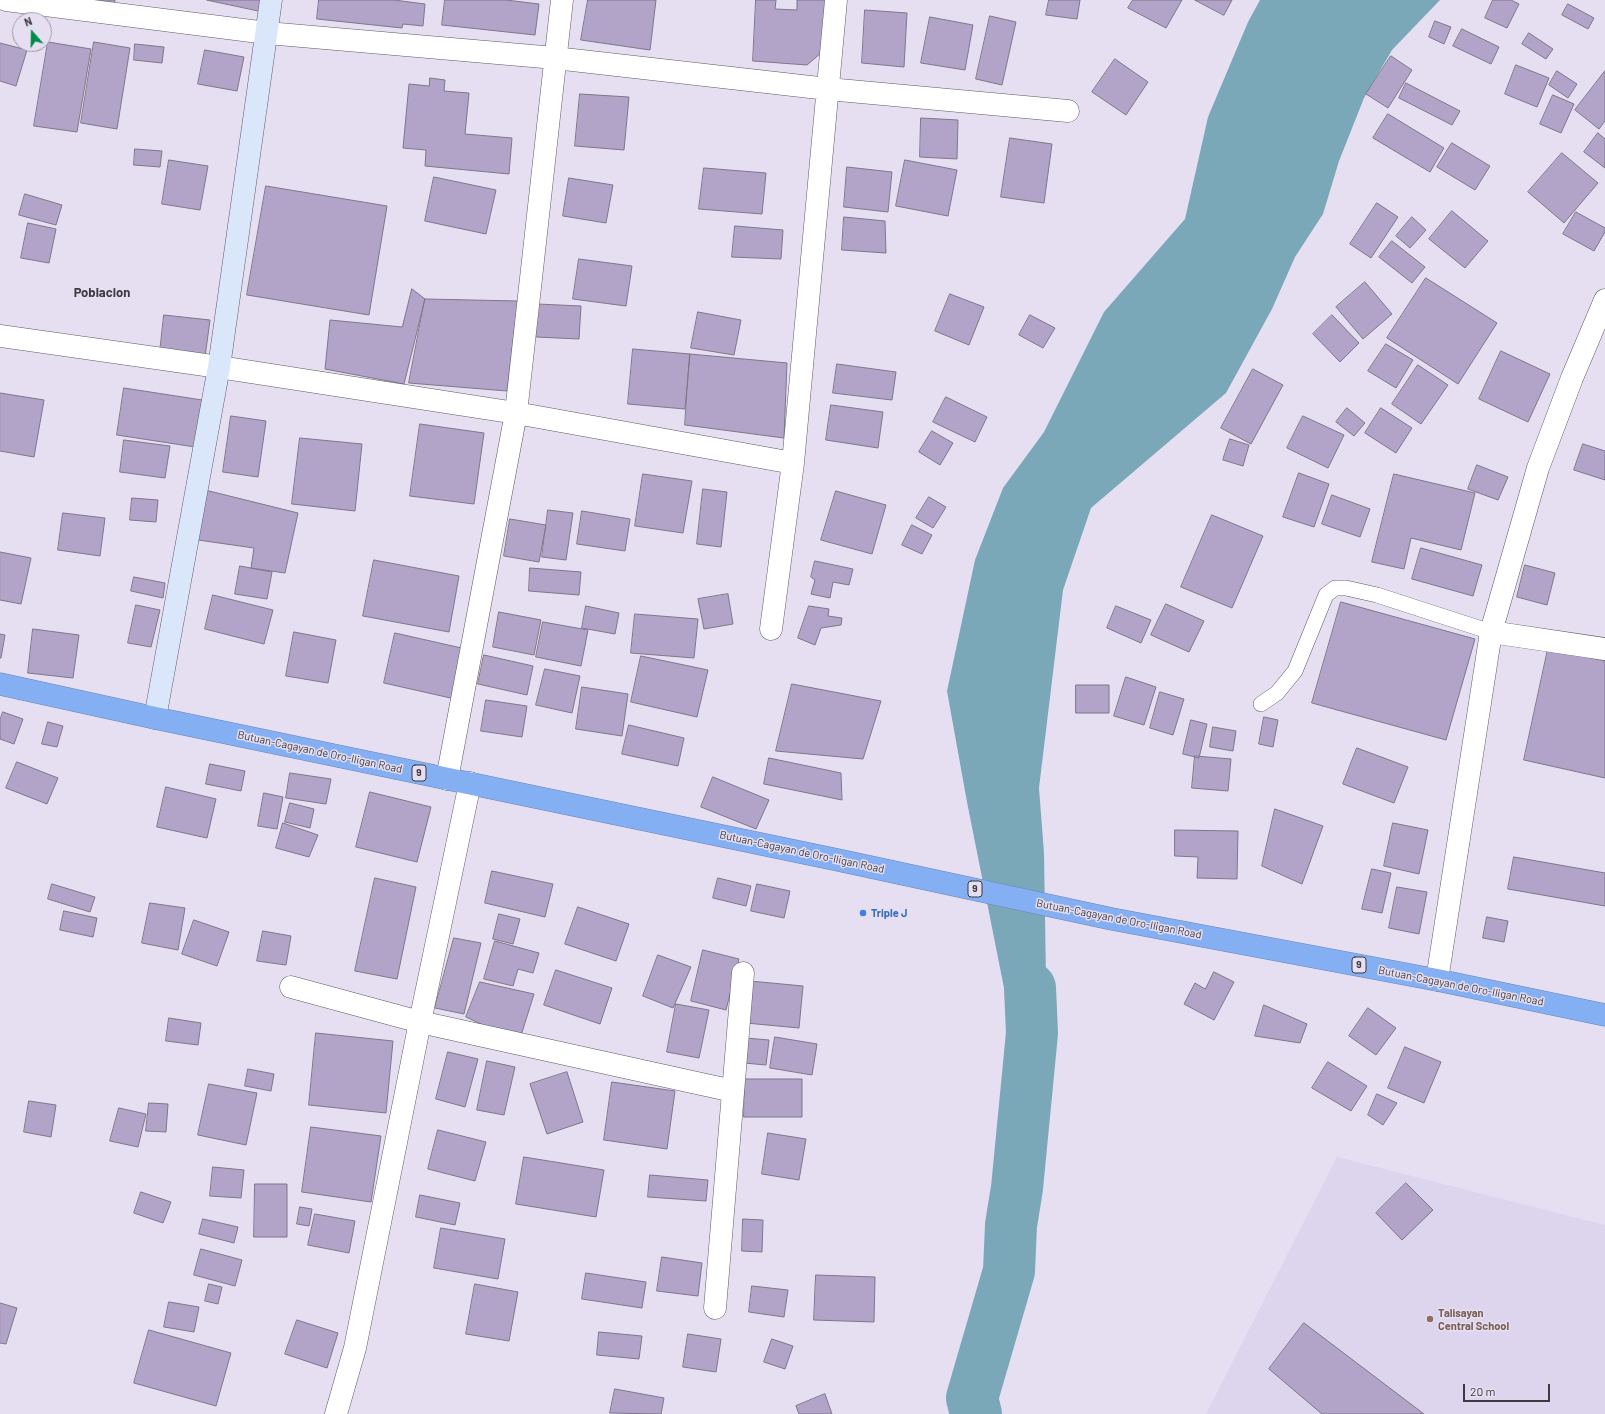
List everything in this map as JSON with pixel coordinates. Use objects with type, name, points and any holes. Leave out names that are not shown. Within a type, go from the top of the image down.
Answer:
[{"type":"highway","name":"Butuan-Cagayan de Oro-Iligan Road","points":[[0,684],[155,718],[1112,918],[1438,980],[1605,1015]]},
{"type":"street","points":[[6,0],[267,33],[555,58],[828,89],[1068,111]]},
{"type":"street","points":[[155,718],[219,367],[271,0]]},
{"type":"street","points":[[447,779],[516,413],[562,0]]},
{"type":"street","points":[[771,629],[793,463],[836,0]]},
{"type":"street","points":[[1438,980],[1490,632],[1538,468],[1572,378],[1605,300]]},
{"type":"street","points":[[0,336],[219,367],[516,413],[793,463]]},
{"type":"street","points":[[1490,632],[1605,649]]},
{"type":"street","points":[[336,1414],[355,1348],[420,1022],[470,783]]},
{"type":"street","points":[[715,1308],[742,973]]},
{"type":"street","points":[[291,987],[420,1022],[733,1091]]},
{"type":"lane","points":[[1261,704],[1277,693],[1295,670],[1326,595],[1335,588],[1346,588],[1377,596],[1490,632]]},
{"type":"shaded area","name":"Talisayan Central School","points":[[1337,1157],[1605,1225],[1605,1414],[1206,1414]]},
{"type":"water","points":[[1260,0],[1440,0],[1392,50],[1364,98],[1339,161],[1323,214],[1295,257],[1272,309],[1226,393],[1091,508],[1063,590],[1039,788],[1044,853],[1048,1106],[1008,1008],[967,802],[947,691],[975,560],[1003,488],[1044,432],[1104,312],[1185,219],[1208,117],[1248,22]]},
{"type":"building","points":[[94,0],[115,0],[114,7],[94,4]]},
{"type":"building","points":[[207,0],[262,0],[260,11]]},
{"type":"building","points":[[319,0],[394,0],[425,4],[423,26],[403,24],[402,28],[317,19]]},
{"type":"building","points":[[445,0],[506,0],[539,4],[535,35],[442,25]]},
{"type":"building","points":[[588,0],[656,0],[650,50],[581,40]]},
{"type":"building","points":[[756,0],[776,0],[775,9],[797,10],[797,0],[832,0],[828,47],[807,65],[753,61]]},
{"type":"building","points":[[1049,0],[1080,0],[1077,19],[1046,15]]},
{"type":"building","points":[[1133,0],[1182,0],[1166,28],[1128,8]]},
{"type":"building","points":[[1195,0],[1232,0],[1224,15]]},
{"type":"building","points":[[1493,0],[1511,0],[1519,4],[1507,28],[1485,18]]},
{"type":"building","points":[[1568,4],[1594,18],[1588,29],[1562,15]]},
{"type":"building","points":[[865,10],[907,13],[904,67],[862,63]]},
{"type":"building","points":[[990,16],[1016,22],[1002,85],[976,79]]},
{"type":"building","points":[[930,17],[973,25],[965,70],[921,63]]},
{"type":"building","points":[[1435,21],[1451,27],[1444,44],[1429,37]]},
{"type":"building","points":[[1462,29],[1499,47],[1491,64],[1453,46]]},
{"type":"building","points":[[1529,33],[1553,49],[1546,59],[1522,44]]},
{"type":"building","points":[[94,42],[130,48],[117,129],[81,123]]},
{"type":"building","points":[[0,43],[12,46],[12,52],[26,52],[16,86],[0,81]]},
{"type":"building","points":[[52,43],[91,49],[77,132],[34,126],[46,52],[52,52]]},
{"type":"building","points":[[135,44],[164,47],[162,63],[134,60]]},
{"type":"building","points":[[205,50],[244,57],[237,91],[198,84]]},
{"type":"building","points":[[1391,56],[1412,70],[1388,108],[1366,94]]},
{"type":"building","points":[[1115,59],[1148,82],[1126,115],[1092,92]]},
{"type":"building","points":[[1516,65],[1549,78],[1537,107],[1505,94]]},
{"type":"building","points":[[1557,71],[1577,84],[1568,98],[1549,85]]},
{"type":"building","points":[[1605,71],[1605,121],[1599,129],[1575,110]]},
{"type":"building","points":[[430,78],[445,80],[444,91],[469,93],[465,134],[512,138],[509,174],[425,166],[426,150],[403,148],[409,84],[429,86]]},
{"type":"building","points":[[1406,83],[1460,111],[1452,125],[1399,98]]},
{"type":"building","points":[[580,94],[629,97],[624,150],[575,146]]},
{"type":"building","points":[[1553,95],[1574,104],[1561,133],[1540,124]]},
{"type":"building","points":[[1388,114],[1444,148],[1430,172],[1373,138]]},
{"type":"building","points":[[921,118],[958,120],[957,159],[920,157]]},
{"type":"building","points":[[1598,133],[1605,139],[1605,168],[1584,152]]},
{"type":"building","points":[[1010,138],[1052,144],[1044,203],[1001,197]]},
{"type":"building","points":[[1452,143],[1490,166],[1475,190],[1437,167]]},
{"type":"building","points":[[135,149],[162,151],[160,167],[134,165]]},
{"type":"building","points":[[1562,153],[1598,183],[1564,223],[1528,192]]},
{"type":"building","points":[[169,160],[208,166],[200,210],[162,204]]},
{"type":"building","points":[[905,160],[957,170],[948,216],[896,206]]},
{"type":"building","points":[[847,167],[892,172],[888,212],[844,207]]},
{"type":"building","points":[[704,168],[766,173],[762,214],[699,209]]},
{"type":"building","points":[[434,177],[496,190],[486,234],[425,221]]},
{"type":"building","points":[[569,178],[613,185],[606,223],[563,216]]},
{"type":"building","points":[[266,186],[387,206],[369,315],[247,295]]},
{"type":"building","points":[[25,194],[62,205],[56,225],[19,215]]},
{"type":"building","points":[[1377,203],[1398,217],[1371,258],[1350,244]]},
{"type":"building","points":[[1452,211],[1488,241],[1465,268],[1429,239]]},
{"type":"building","points":[[1576,212],[1605,228],[1605,232],[1594,251],[1563,234]]},
{"type":"building","points":[[844,217],[885,221],[886,253],[842,250]]},
{"type":"building","points":[[1412,217],[1426,230],[1410,248],[1396,236]]},
{"type":"building","points":[[28,223],[56,229],[49,263],[21,258]]},
{"type":"building","points":[[735,226],[783,230],[781,259],[732,257]]},
{"type":"building","points":[[1392,241],[1425,267],[1412,283],[1379,257]]},
{"type":"building","points":[[579,259],[632,266],[626,306],[573,299]]},
{"type":"building","points":[[1426,278],[1497,323],[1458,384],[1387,338]]},
{"type":"building","points":[[1365,282],[1392,314],[1363,339],[1336,307]]},
{"type":"building","points":[[412,289],[425,299],[404,384],[325,369],[330,320],[402,327]]},
{"type":"building","points":[[950,294],[984,307],[969,345],[935,331]]},
{"type":"building","points":[[425,299],[518,301],[507,391],[409,383]]},
{"type":"building","points":[[537,304],[581,306],[579,339],[536,337]]},
{"type":"building","points":[[698,312],[741,320],[734,355],[691,348]]},
{"type":"building","points":[[164,315],[210,320],[205,357],[160,352]]},
{"type":"building","points":[[1030,315],[1055,328],[1043,348],[1019,335]]},
{"type":"building","points":[[1332,315],[1359,343],[1340,362],[1313,334]]},
{"type":"building","points":[[1386,344],[1413,360],[1396,388],[1368,371]]},
{"type":"building","points":[[633,349],[690,354],[685,409],[628,404]]},
{"type":"building","points":[[1501,351],[1550,374],[1528,422],[1479,399]]},
{"type":"building","points":[[690,354],[787,363],[784,438],[685,425]]},
{"type":"building","points":[[837,364],[896,372],[892,400],[833,393]]},
{"type":"building","points":[[1418,365],[1448,385],[1421,424],[1392,404]]},
{"type":"building","points":[[1253,369],[1283,385],[1251,444],[1221,428]]},
{"type":"building","points":[[124,388],[202,400],[195,447],[117,435]]},
{"type":"building","points":[[0,393],[44,400],[34,457],[0,451]]},
{"type":"building","points":[[946,397],[987,417],[975,442],[933,422]]},
{"type":"building","points":[[831,405],[883,412],[878,448],[826,440]]},
{"type":"building","points":[[1347,408],[1365,423],[1354,436],[1336,422]]},
{"type":"building","points":[[1381,408],[1412,428],[1396,453],[1365,433]]},
{"type":"building","points":[[231,416],[266,421],[258,477],[223,472]]},
{"type":"building","points":[[1303,416],[1344,435],[1328,468],[1287,448]]},
{"type":"building","points":[[420,424],[484,433],[474,504],[410,496]]},
{"type":"building","points":[[932,431],[953,443],[940,465],[919,452]]},
{"type":"building","points":[[300,438],[362,444],[355,511],[292,504]]},
{"type":"building","points":[[1230,439],[1249,445],[1243,466],[1223,460]]},
{"type":"building","points":[[124,440],[170,446],[165,478],[120,472]]},
{"type":"building","points":[[1583,444],[1605,451],[1605,480],[1574,470]]},
{"type":"building","points":[[1477,465],[1508,477],[1498,500],[1468,489]]},
{"type":"building","points":[[1299,473],[1329,484],[1314,527],[1283,517]]},
{"type":"building","points":[[643,474],[692,481],[683,533],[635,526]]},
{"type":"building","points":[[1394,474],[1475,493],[1461,550],[1411,538],[1404,569],[1372,562]]},
{"type":"building","points":[[703,489],[727,492],[721,547],[697,544]]},
{"type":"building","points":[[205,490],[298,513],[285,573],[251,568],[254,548],[198,540]]},
{"type":"building","points":[[836,491],[886,505],[872,554],[821,540]]},
{"type":"building","points":[[1332,495],[1370,509],[1360,537],[1322,524]]},
{"type":"building","points":[[929,497],[946,507],[933,528],[916,518]]},
{"type":"building","points":[[132,498],[158,500],[156,522],[130,520]]},
{"type":"building","points":[[548,510],[573,513],[566,560],[542,557]]},
{"type":"building","points":[[582,511],[630,519],[625,551],[577,544]]},
{"type":"building","points":[[63,513],[105,518],[100,556],[58,550]]},
{"type":"building","points":[[1212,515],[1263,536],[1232,608],[1181,587]]},
{"type":"building","points":[[510,519],[546,525],[539,562],[504,556]]},
{"type":"building","points":[[912,525],[932,535],[922,554],[902,545]]},
{"type":"building","points":[[1421,548],[1482,565],[1473,596],[1412,579]]},
{"type":"building","points":[[0,552],[31,558],[21,604],[0,600]]},
{"type":"building","points":[[374,560],[459,576],[449,632],[363,616]]},
{"type":"building","points":[[815,561],[853,569],[849,585],[833,582],[830,598],[811,594],[815,580],[811,577]]},
{"type":"building","points":[[1525,565],[1555,573],[1547,605],[1517,597]]},
{"type":"building","points":[[240,566],[272,572],[267,599],[235,594]]},
{"type":"building","points":[[530,568],[581,572],[579,595],[529,591]]},
{"type":"building","points":[[134,577],[165,583],[163,598],[131,591]]},
{"type":"building","points":[[728,594],[733,624],[704,629],[698,599]]},
{"type":"building","points":[[213,595],[273,610],[264,644],[205,629]]},
{"type":"building","points":[[1341,602],[1475,639],[1446,740],[1312,703]]},
{"type":"building","points":[[1166,604],[1204,621],[1189,652],[1151,635]]},
{"type":"building","points":[[136,605],[160,610],[151,647],[128,643]]},
{"type":"building","points":[[586,606],[619,613],[615,634],[582,628]]},
{"type":"building","points":[[809,606],[829,609],[828,616],[842,618],[841,625],[821,628],[815,645],[798,638]]},
{"type":"building","points":[[1116,606],[1151,620],[1141,643],[1107,628]]},
{"type":"building","points":[[499,612],[541,620],[534,655],[493,647]]},
{"type":"building","points":[[635,614],[698,619],[694,658],[631,653]]},
{"type":"building","points":[[543,622],[588,630],[581,666],[536,657]]},
{"type":"building","points":[[33,629],[79,635],[73,678],[28,673]]},
{"type":"building","points":[[294,632],[336,640],[328,683],[286,676]]},
{"type":"building","points":[[395,633],[466,649],[455,699],[384,683]]},
{"type":"building","points":[[0,634],[5,635],[1,658],[0,658]]},
{"type":"building","points":[[1548,649],[1605,661],[1605,778],[1524,760]]},
{"type":"building","points":[[484,655],[533,666],[527,695],[478,684]]},
{"type":"building","points":[[641,656],[708,670],[697,717],[631,702]]},
{"type":"building","points":[[545,669],[580,676],[572,713],[536,705]]},
{"type":"building","points":[[1126,677],[1156,687],[1144,725],[1114,716]]},
{"type":"building","points":[[792,684],[881,701],[863,759],[776,751]]},
{"type":"building","points":[[1076,685],[1109,685],[1109,713],[1076,713]]},
{"type":"building","points":[[582,687],[628,694],[622,736],[576,729]]},
{"type":"building","points":[[1160,692],[1184,699],[1173,735],[1150,728]]},
{"type":"building","points":[[486,700],[527,706],[522,737],[481,731]]},
{"type":"building","points":[[3,712],[23,719],[14,744],[0,739],[0,720]]},
{"type":"building","points":[[1264,717],[1278,720],[1273,747],[1259,744]]},
{"type":"building","points":[[1191,720],[1207,724],[1199,758],[1183,754]]},
{"type":"building","points":[[48,722],[63,726],[57,747],[42,744]]},
{"type":"building","points":[[629,725],[684,738],[678,766],[622,754]]},
{"type":"building","points":[[1213,727],[1236,731],[1233,751],[1210,747]]},
{"type":"building","points":[[1357,748],[1408,767],[1394,803],[1343,784]]},
{"type":"building","points":[[1195,756],[1231,759],[1228,791],[1192,788]]},
{"type":"building","points":[[769,758],[841,773],[842,800],[764,784]]},
{"type":"building","points":[[17,762],[58,778],[47,804],[6,788]]},
{"type":"building","points":[[210,764],[245,771],[241,791],[206,784]]},
{"type":"building","points":[[290,773],[331,779],[326,804],[286,798]]},
{"type":"building","points":[[713,777],[769,800],[756,829],[701,807]]},
{"type":"building","points":[[166,787],[216,799],[207,838],[157,827]]},
{"type":"building","points":[[370,792],[431,807],[417,862],[356,847]]},
{"type":"building","points":[[264,793],[283,797],[277,829],[258,826]]},
{"type":"building","points":[[290,803],[314,809],[310,828],[285,822]]},
{"type":"building","points":[[1275,809],[1323,826],[1302,884],[1262,866]]},
{"type":"building","points":[[283,823],[318,835],[309,857],[276,848]]},
{"type":"building","points":[[1393,823],[1428,830],[1419,874],[1384,866]]},
{"type":"building","points":[[1175,830],[1238,831],[1237,879],[1197,878],[1198,857],[1175,856]]},
{"type":"building","points":[[1514,857],[1605,873],[1605,906],[1508,889]]},
{"type":"building","points":[[1372,869],[1391,873],[1382,913],[1362,909]]},
{"type":"building","points":[[492,871],[553,884],[545,917],[485,903]]},
{"type":"building","points":[[375,878],[416,887],[397,979],[355,971]]},
{"type":"building","points":[[718,878],[751,886],[746,906],[713,898]]},
{"type":"building","points":[[52,884],[95,897],[90,912],[48,899]]},
{"type":"building","points":[[757,884],[790,891],[784,918],[751,911]]},
{"type":"building","points":[[1397,887],[1427,892],[1419,934],[1389,928]]},
{"type":"building","points":[[150,903],[185,908],[178,950],[142,943]]},
{"type":"building","points":[[578,907],[629,924],[616,961],[565,944]]},
{"type":"building","points":[[64,911],[97,918],[93,937],[60,930]]},
{"type":"building","points":[[499,914],[520,919],[513,944],[493,939]]},
{"type":"building","points":[[1487,917],[1508,921],[1504,942],[1483,938]]},
{"type":"building","points":[[194,920],[229,932],[217,966],[182,954]]},
{"type":"building","points":[[263,931],[291,936],[286,965],[257,961]]},
{"type":"building","points":[[454,938],[481,943],[464,1014],[435,1008]]},
{"type":"building","points":[[495,941],[539,953],[533,973],[518,969],[513,986],[484,979]]},
{"type":"building","points":[[703,950],[739,959],[726,1010],[691,1001]]},
{"type":"building","points":[[658,955],[691,967],[673,1008],[643,996]]},
{"type":"building","points":[[556,970],[612,988],[600,1024],[544,1005]]},
{"type":"building","points":[[1214,972],[1234,982],[1214,1020],[1184,1004],[1195,983],[1205,989]]},
{"type":"building","points":[[750,981],[803,986],[799,1028],[746,1023]]},
{"type":"building","points":[[480,982],[534,994],[519,1042],[466,1017]]},
{"type":"building","points":[[676,1004],[709,1010],[699,1058],[667,1052]]},
{"type":"building","points":[[1264,1005],[1307,1024],[1300,1043],[1255,1036]]},
{"type":"building","points":[[1368,1008],[1396,1028],[1376,1055],[1349,1036]]},
{"type":"building","points":[[169,1018],[201,1023],[198,1045],[166,1041]]},
{"type":"building","points":[[316,1033],[393,1041],[386,1113],[309,1105]]},
{"type":"building","points":[[775,1037],[817,1044],[812,1075],[770,1068]]},
{"type":"building","points":[[746,1038],[769,1040],[766,1065],[744,1063]]},
{"type":"building","points":[[1405,1047],[1441,1062],[1424,1103],[1388,1088]]},
{"type":"building","points":[[448,1052],[478,1059],[465,1107],[436,1099]]},
{"type":"building","points":[[487,1061],[515,1067],[504,1115],[477,1110]]},
{"type":"building","points":[[1328,1062],[1367,1086],[1351,1111],[1312,1088]]},
{"type":"building","points":[[248,1069],[274,1074],[271,1091],[245,1086]]},
{"type":"building","points":[[567,1072],[583,1122],[547,1134],[530,1084]]},
{"type":"building","points":[[745,1079],[802,1079],[802,1117],[744,1117]]},
{"type":"building","points":[[612,1082],[675,1091],[667,1149],[604,1140]]},
{"type":"building","points":[[209,1084],[257,1093],[246,1145],[198,1135]]},
{"type":"building","points":[[1377,1094],[1397,1103],[1383,1125],[1368,1115]]},
{"type":"building","points":[[29,1101],[56,1105],[51,1137],[24,1132]]},
{"type":"building","points":[[149,1103],[168,1104],[166,1132],[146,1131]]},
{"type":"building","points":[[119,1108],[146,1114],[138,1147],[110,1141]]},
{"type":"building","points":[[311,1127],[381,1136],[371,1202],[302,1192]]},
{"type":"building","points":[[438,1130],[486,1142],[475,1181],[428,1169]]},
{"type":"building","points":[[768,1133],[806,1139],[799,1180],[762,1174]]},
{"type":"building","points":[[524,1157],[604,1170],[596,1217],[516,1204]]},
{"type":"building","points":[[213,1167],[244,1170],[241,1198],[210,1196]]},
{"type":"building","points":[[650,1175],[708,1180],[706,1201],[648,1197]]},
{"type":"building","points":[[1406,1183],[1433,1210],[1402,1240],[1376,1213]]},
{"type":"building","points":[[255,1184],[287,1184],[287,1237],[254,1237]]},
{"type":"building","points":[[141,1192],[171,1202],[163,1223],[134,1213]]},
{"type":"building","points":[[420,1195],[460,1203],[455,1225],[416,1217]]},
{"type":"building","points":[[300,1207],[312,1209],[309,1226],[297,1224]]},
{"type":"building","points":[[315,1214],[355,1221],[349,1253],[308,1245]]},
{"type":"building","points":[[203,1219],[238,1227],[234,1243],[199,1234]]},
{"type":"building","points":[[743,1219],[763,1220],[762,1252],[742,1251]]},
{"type":"building","points":[[441,1228],[505,1239],[498,1279],[434,1268]]},
{"type":"building","points":[[201,1249],[242,1260],[235,1286],[194,1275]]},
{"type":"building","points":[[662,1257],[702,1263],[698,1296],[657,1291]]},
{"type":"building","points":[[586,1273],[646,1282],[642,1308],[582,1299]]},
{"type":"building","points":[[816,1275],[875,1277],[874,1322],[814,1320]]},
{"type":"building","points":[[209,1284],[222,1287],[218,1304],[205,1301]]},
{"type":"building","points":[[475,1284],[518,1292],[509,1341],[466,1334]]},
{"type":"building","points":[[752,1286],[788,1290],[784,1317],[749,1312]]},
{"type":"building","points":[[169,1302],[199,1307],[194,1332],[164,1327]]},
{"type":"building","points":[[0,1303],[17,1308],[6,1344],[0,1343]]},
{"type":"building","points":[[297,1320],[338,1333],[327,1368],[285,1354]]},
{"type":"building","points":[[1304,1323],[1424,1414],[1322,1414],[1269,1369]]},
{"type":"building","points":[[149,1330],[231,1353],[216,1406],[134,1383]]},
{"type":"building","points":[[599,1332],[642,1336],[639,1359],[597,1355]]},
{"type":"building","points":[[688,1334],[721,1339],[716,1372],[683,1367]]},
{"type":"building","points":[[772,1339],[793,1346],[785,1369],[764,1362]]},
{"type":"building","points":[[615,1389],[664,1398],[661,1414],[610,1413]]},
{"type":"building","points":[[825,1394],[832,1414],[799,1414],[796,1406]]},
{"type":"waterway","points":[[976,1414],[972,1398],[1009,1271],[1011,1225],[1017,1188],[1032,1033],[1030,988]]},
{"type":"place","name":"Triple J","points":[[863,913]]},
{"type":"place","name":"Talisayan Central School","points":[[1430,1319]]},
{"type":"district","name":"Poblacion","points":[[102,293]]}]
